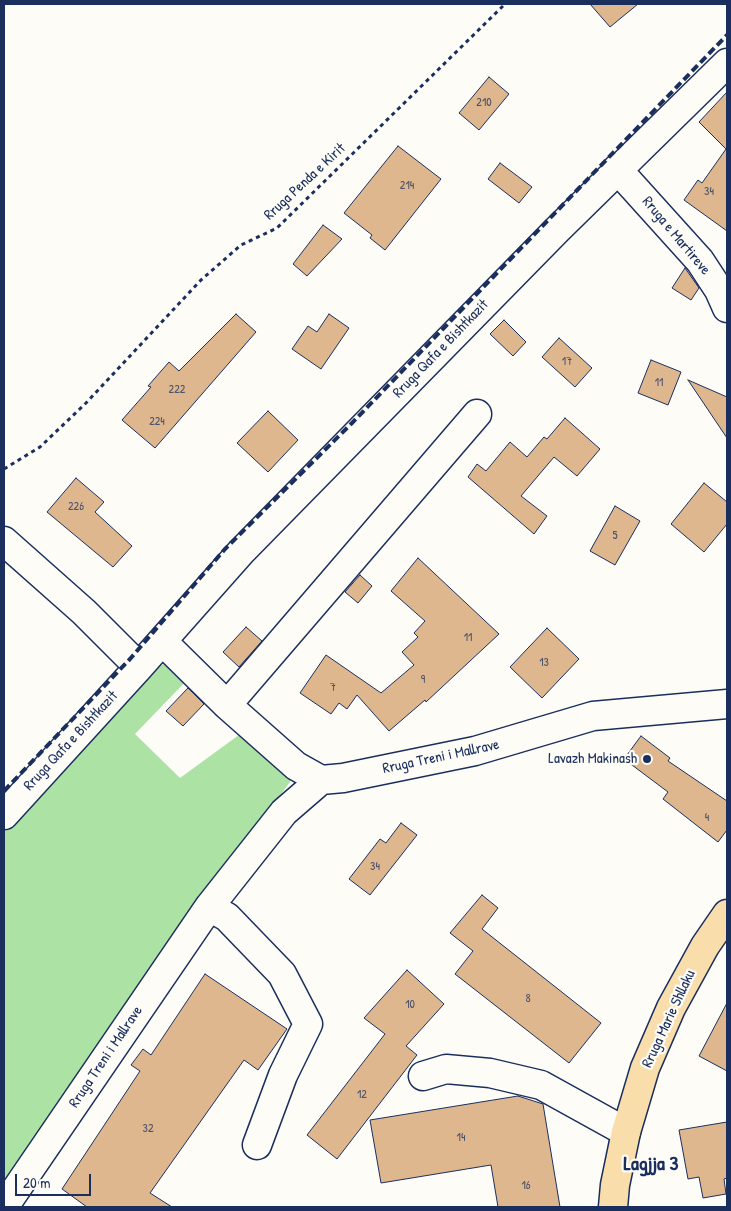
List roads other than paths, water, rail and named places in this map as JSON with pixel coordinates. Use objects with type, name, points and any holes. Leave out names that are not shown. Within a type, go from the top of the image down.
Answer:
[{"type":"main road","name":"Rruga Marie Shllaku","points":[[613,1207],[615,1185],[626,1132],[645,1068],[671,1008],[705,946],[727,914]]},
{"type":"street","name":"Rruga Qafa e Bishtkazit","points":[[4,815],[140,667],[241,552],[617,169],[727,63]]},
{"type":"street","name":"Rruga e Martireve","points":[[617,169],[700,260],[720,290],[727,308]]},
{"type":"street","points":[[227,705],[477,414]]},
{"type":"street","points":[[4,541],[84,612],[140,667]]},
{"type":"street","points":[[162,642],[227,705],[296,766],[321,780]]},
{"type":"street","name":"Rruga Treni i Mallrave","points":[[4,1207],[209,906],[284,812],[321,780],[343,778],[475,751],[593,716],[727,704]]},
{"type":"street","points":[[209,906],[227,917],[282,974],[308,1024],[283,1075],[257,1145]]},
{"type":"street","points":[[423,1076],[446,1069],[490,1073],[541,1085],[626,1132]]},
{"type":"railway","points":[[4,791],[130,659],[225,549],[352,423],[727,35]]},
{"type":"place","name":"Lavazh Makinash","points":[[647,759]]},
{"type":"district","name":"Lagjja 3","points":[[651,1165]]}]
